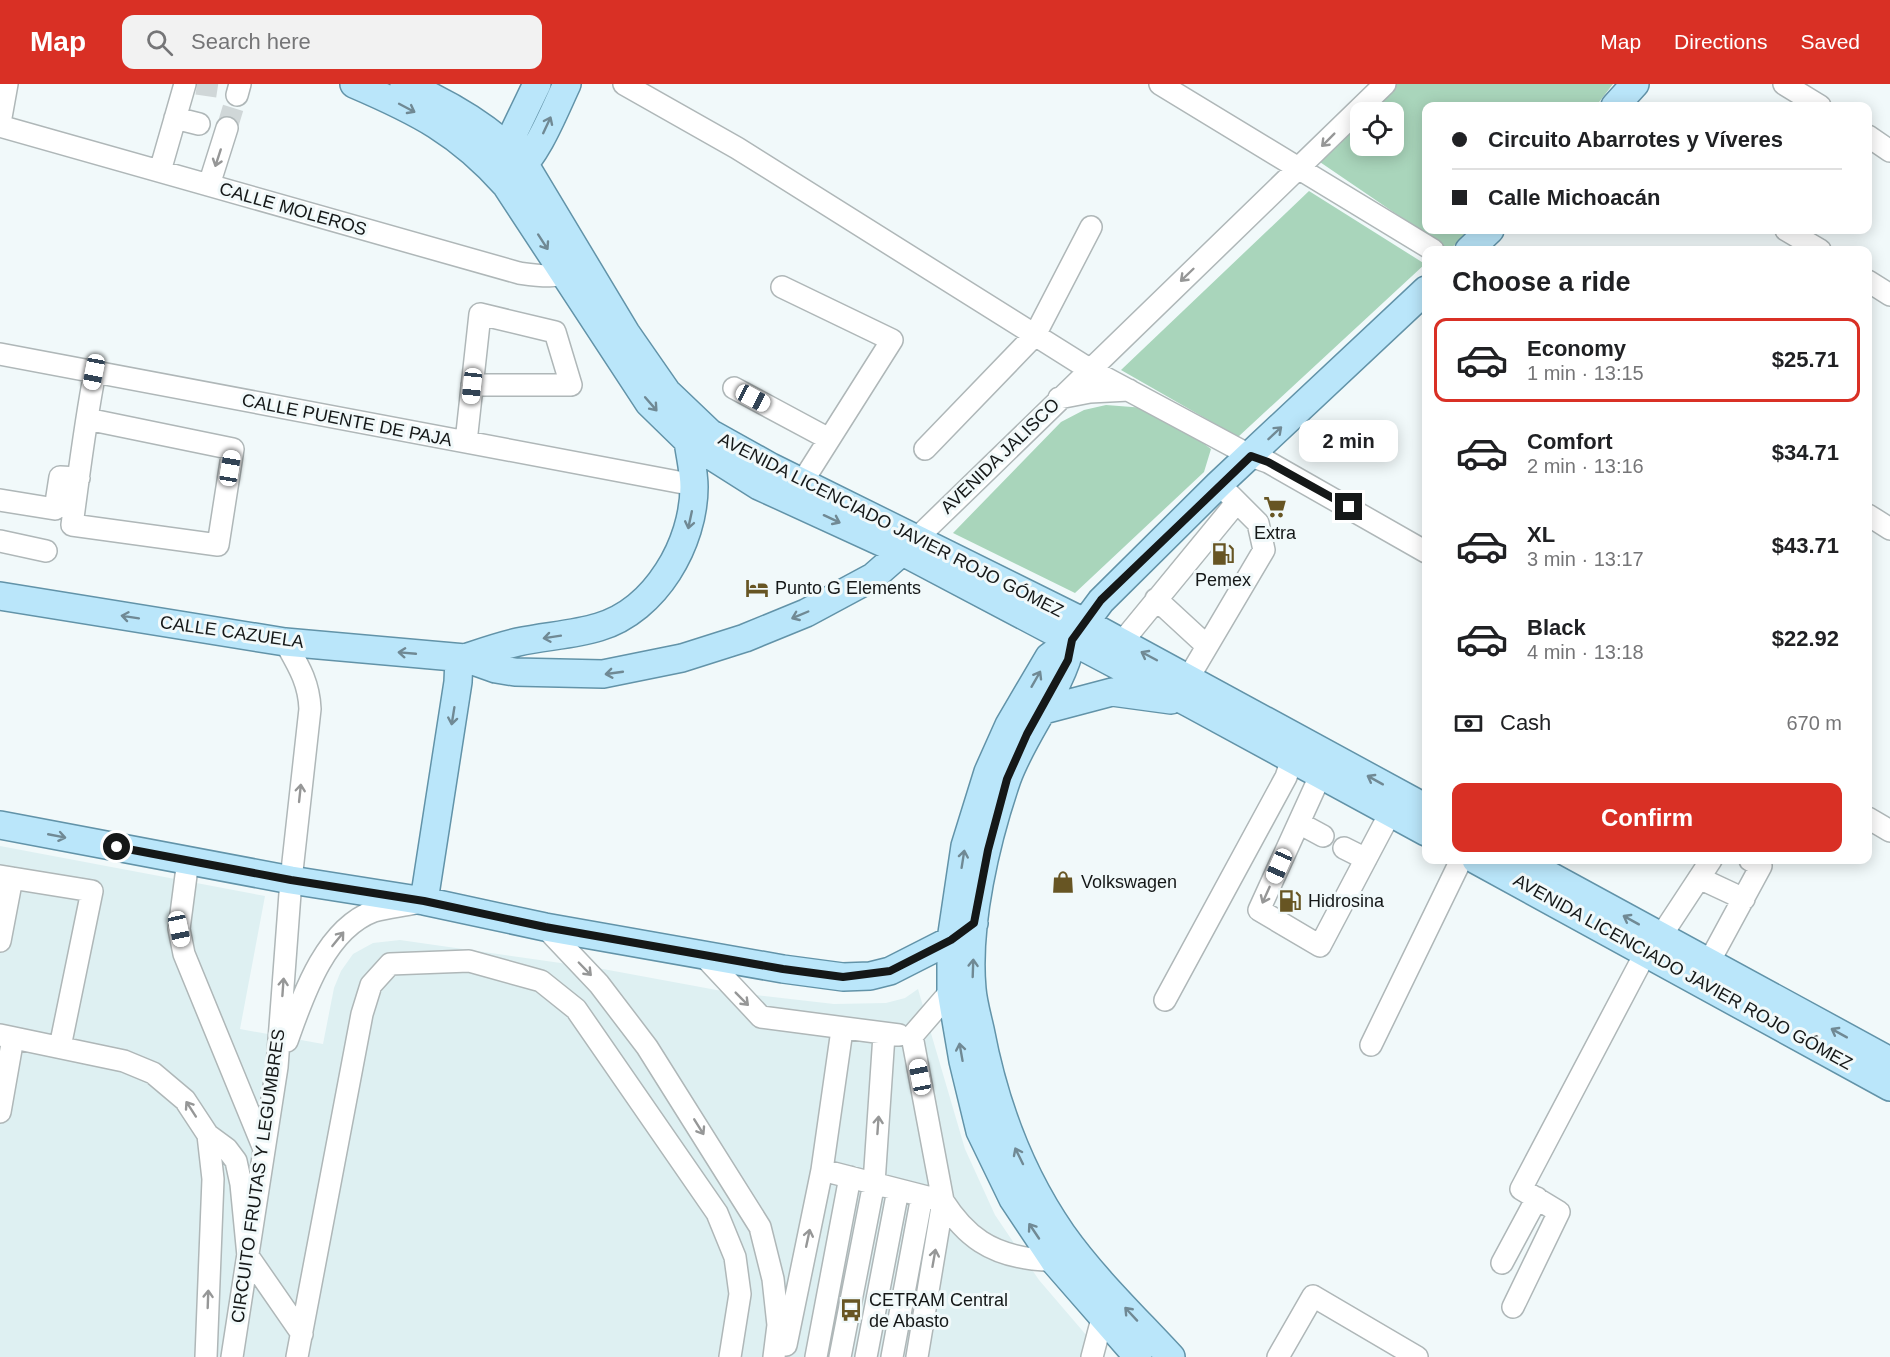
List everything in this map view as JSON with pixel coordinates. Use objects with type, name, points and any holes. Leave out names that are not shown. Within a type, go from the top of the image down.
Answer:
[{"type":"main road","name":"AVENIDA LICENCIADO JAVIER ROJO GÓMEZ","points":[[354,84],[403,105],[449,131],[500,178],[575,270]]},
{"type":"main road","name":"AVENIDA LICENCIADO JAVIER ROJO GÓMEZ","points":[[404,84],[458,111],[517,156],[575,270],[597,305],[649,403],[688,441],[759,486],[796,491]]},
{"type":"main road","points":[[517,156],[537,84]]},
{"type":"main road","points":[[500,178],[517,156],[540,141],[567,84]]},
{"type":"main road","points":[[1619,102],[1635,84]]},
{"type":"main road","points":[[1472,246],[1486,234]]},
{"type":"main road","points":[[1170,1357],[1066,1258],[1013,1199],[980,1131],[963,1061],[951,991],[951,940],[965,846],[988,772],[1009,725],[1049,657],[1078,631],[1101,600],[1228,493],[1251,456],[1422,294]]},
{"type":"main road","name":"AVENIDA LICENCIADO JAVIER ROJO GÓMEZ","points":[[597,305],[667,392],[710,433],[796,491],[909,545],[1189,690],[1396,803],[1422,828]]},
{"type":"main road","name":"CALLE CAZUELA","points":[[462,658],[517,642],[602,626],[632,610],[659,583],[680,551],[691,520],[694,485],[688,441]]},
{"type":"main road","name":"AVENIDA JALISCO","points":[[496,669],[603,674],[682,658],[745,638],[806,613],[873,577],[909,545]]},
{"type":"main road","name":"CALLE CAZUELA","points":[[0,596],[285,642],[462,658],[496,669]]},
{"type":"main road","name":"AVENIDA LICENCIADO JAVIER ROJO GÓMEZ","points":[[1078,631],[1122,642],[1293,759],[1325,765]]},
{"type":"main road","points":[[1078,631],[1068,660],[1007,779],[988,850],[974,923],[972,989],[985,1055],[1004,1125],[1066,1258],[1102,1319],[1138,1357]]},
{"type":"main road","points":[[424,901],[462,658]]},
{"type":"main road","points":[[1040,711],[1112,692],[1189,690]]},
{"type":"main road","name":"AVENIDA LICENCIADO JAVIER ROJO GÓMEZ","points":[[1396,803],[1422,807]]},
{"type":"main road","points":[[0,825],[291,880],[424,901],[545,927],[843,977],[870,976],[890,971],[951,940],[974,923]]},
{"type":"main road","name":"AVENIDA LICENCIADO JAVIER ROJO GÓMEZ","points":[[1486,864],[1562,894],[1654,944],[1890,1087]]},
{"type":"main road","name":"AVENIDA LICENCIADO JAVIER ROJO GÓMEZ","points":[[1526,864],[1562,894]]},
{"type":"main road","name":"AVENIDA LICENCIADO JAVIER ROJO GÓMEZ","points":[[1654,944],[1709,962],[1890,1061]]},
{"type":"street","points":[[160,171],[185,84]]},
{"type":"street","points":[[624,84],[737,148],[1089,369],[1251,456],[1268,462],[1422,550]]},
{"type":"street","points":[[1160,84],[1426,246]]},
{"type":"street","name":"AVENIDA JALISCO","points":[[909,545],[1384,84]]},
{"type":"street","points":[[1784,84],[1813,102]]},
{"type":"street","points":[[0,125],[4,93]]},
{"type":"street","points":[[175,118],[217,128],[209,185]]},
{"type":"street","name":"CALLE MOLEROS","points":[[0,125],[519,273],[542,277],[575,270]]},
{"type":"street","points":[[1872,139],[1890,151]]},
{"type":"street","points":[[925,449],[1035,335],[1091,227]]},
{"type":"street","points":[[1793,234],[1813,246]]},
{"type":"street","points":[[1872,283],[1890,295]]},
{"type":"street","points":[[782,287],[892,340],[796,491]]},
{"type":"street","points":[[466,442],[472,386],[480,314],[555,332],[571,385],[472,386]]},
{"type":"street","name":"CALLE PUENTE DE PAJA","points":[[0,354],[694,485]]},
{"type":"street","points":[[87,419],[233,449],[218,545],[72,525],[87,419],[94,372]]},
{"type":"street","points":[[734,388],[829,439]]},
{"type":"street","points":[[1059,398],[1130,390]]},
{"type":"street","points":[[0,500],[56,509],[60,477],[79,478]]},
{"type":"street","points":[[1122,642],[1156,599],[1228,493],[1258,523],[1264,550],[1207,646],[1189,690]]},
{"type":"street","points":[[1872,518],[1890,529]]},
{"type":"street","points":[[0,541],[46,551]]},
{"type":"street","points":[[1156,599],[1207,646]]},
{"type":"street","name":"CIRCUITO FRUTAS Y LEGUMBRES","points":[[232,1357],[277,1067],[291,880],[310,691],[304,675],[285,642]]},
{"type":"street","points":[[1165,1000],[1286,777],[1293,759]]},
{"type":"street","points":[[1325,765],[1259,910],[1320,946],[1396,803]]},
{"type":"street","points":[[1872,820],[1890,831]]},
{"type":"street","points":[[1299,823],[1323,836]]},
{"type":"street","points":[[1344,848],[1366,859]]},
{"type":"street","points":[[188,860],[179,929],[184,954],[264,1149]]},
{"type":"street","points":[[1371,1045],[1459,864]]},
{"type":"street","points":[[1513,1307],[1559,1212],[1521,1189],[1654,944],[1709,864]]},
{"type":"street","points":[[1709,962],[1761,866],[1757,864]]},
{"type":"street","points":[[0,937],[6,877],[92,891],[60,1047]]},
{"type":"street","points":[[1699,878],[1744,899]]},
{"type":"street","points":[[277,1067],[308,982],[340,934],[373,912],[424,901]]},
{"type":"street","points":[[545,927],[599,984],[647,1047],[760,1227],[773,1279],[777,1325],[774,1357]]},
{"type":"street","points":[[704,955],[760,1017],[842,1030],[912,1036]]},
{"type":"street","points":[[297,1357],[362,1014],[371,985],[390,964],[470,961],[541,981],[576,1009],[717,1213],[735,1257],[740,1294],[730,1357]]},
{"type":"street","points":[[912,1036],[951,991]]},
{"type":"street","points":[[783,1357],[822,1170],[842,1030]]},
{"type":"street","points":[[840,1357],[874,1184],[884,1035]]},
{"type":"street","points":[[0,1112],[7,1036],[124,1061],[153,1073],[185,1100],[208,1135],[227,1149],[236,1161],[241,1184],[248,1256],[302,1334]]},
{"type":"street","points":[[912,1036],[944,1201],[956,1222],[999,1253],[1066,1258]]},
{"type":"street","points":[[206,1357],[213,1179],[208,1135]]},
{"type":"street","points":[[822,1170],[944,1201]]},
{"type":"street","points":[[816,1357],[850,1178]]},
{"type":"street","points":[[866,1357],[898,1190]]},
{"type":"street","points":[[892,1357],[922,1196]]},
{"type":"street","points":[[1502,1263],[1537,1198]]},
{"type":"street","points":[[917,1357],[944,1201]]},
{"type":"street","points":[[773,1279],[778,1284],[791,1286],[799,1281]]},
{"type":"street","points":[[1278,1357],[1313,1296],[1386,1349],[1417,1357]]},
{"type":"street","points":[[1092,1357],[1102,1319]]},
{"type":"street","points":[[237,1322],[250,1357]]},
{"type":"shaded area","points":[[0,846],[265,896],[240,1029],[323,1044],[334,988],[341,971],[353,954],[373,943],[400,940],[603,969],[722,991],[834,1004],[886,1003],[905,998],[918,989],[965,1149],[995,1215],[1039,1280],[1105,1357],[0,1357]]},
{"type":"green space","points":[[1389,84],[1613,84],[1599,102],[1422,102],[1422,232],[1314,158],[1350,123],[1350,156],[1404,156],[1404,102],[1371,102]]},
{"type":"green space","points":[[1309,191],[1422,262],[1422,267],[1238,437],[1121,370]]},
{"type":"green space","points":[[1426,234],[1467,234],[1453,246],[1443,246]]},
{"type":"green space","points":[[1106,405],[1158,409],[1211,449],[1204,472],[1075,593],[953,533],[1061,422],[1084,410]]},
{"type":"tunnel","points":[[197,84],[230,89]]},
{"type":"tunnel","points":[[227,128],[237,95]]},
{"type":"place","name":"Extra","points":[[1275,507]]},
{"type":"place","name":"Pemex","points":[[1223,554]]},
{"type":"place","name":"Punto G Elements","points":[[757,588]]},
{"type":"place","name":"Volkswagen","points":[[1063,882]]},
{"type":"place","name":"Hidrosina","points":[[1290,901]]},
{"type":"place","name":"CETRAM Central de Abasto","points":[[851,1310]]},
{"type":"route","points":[[117,847],[291,880],[424,901],[545,927],[783,969],[843,977],[870,976],[890,971],[951,940],[974,923],[988,850],[1007,779],[1027,734],[1068,660],[1072,640],[1101,600],[1219,484],[1251,456],[1268,462],[1349,507]]}]
